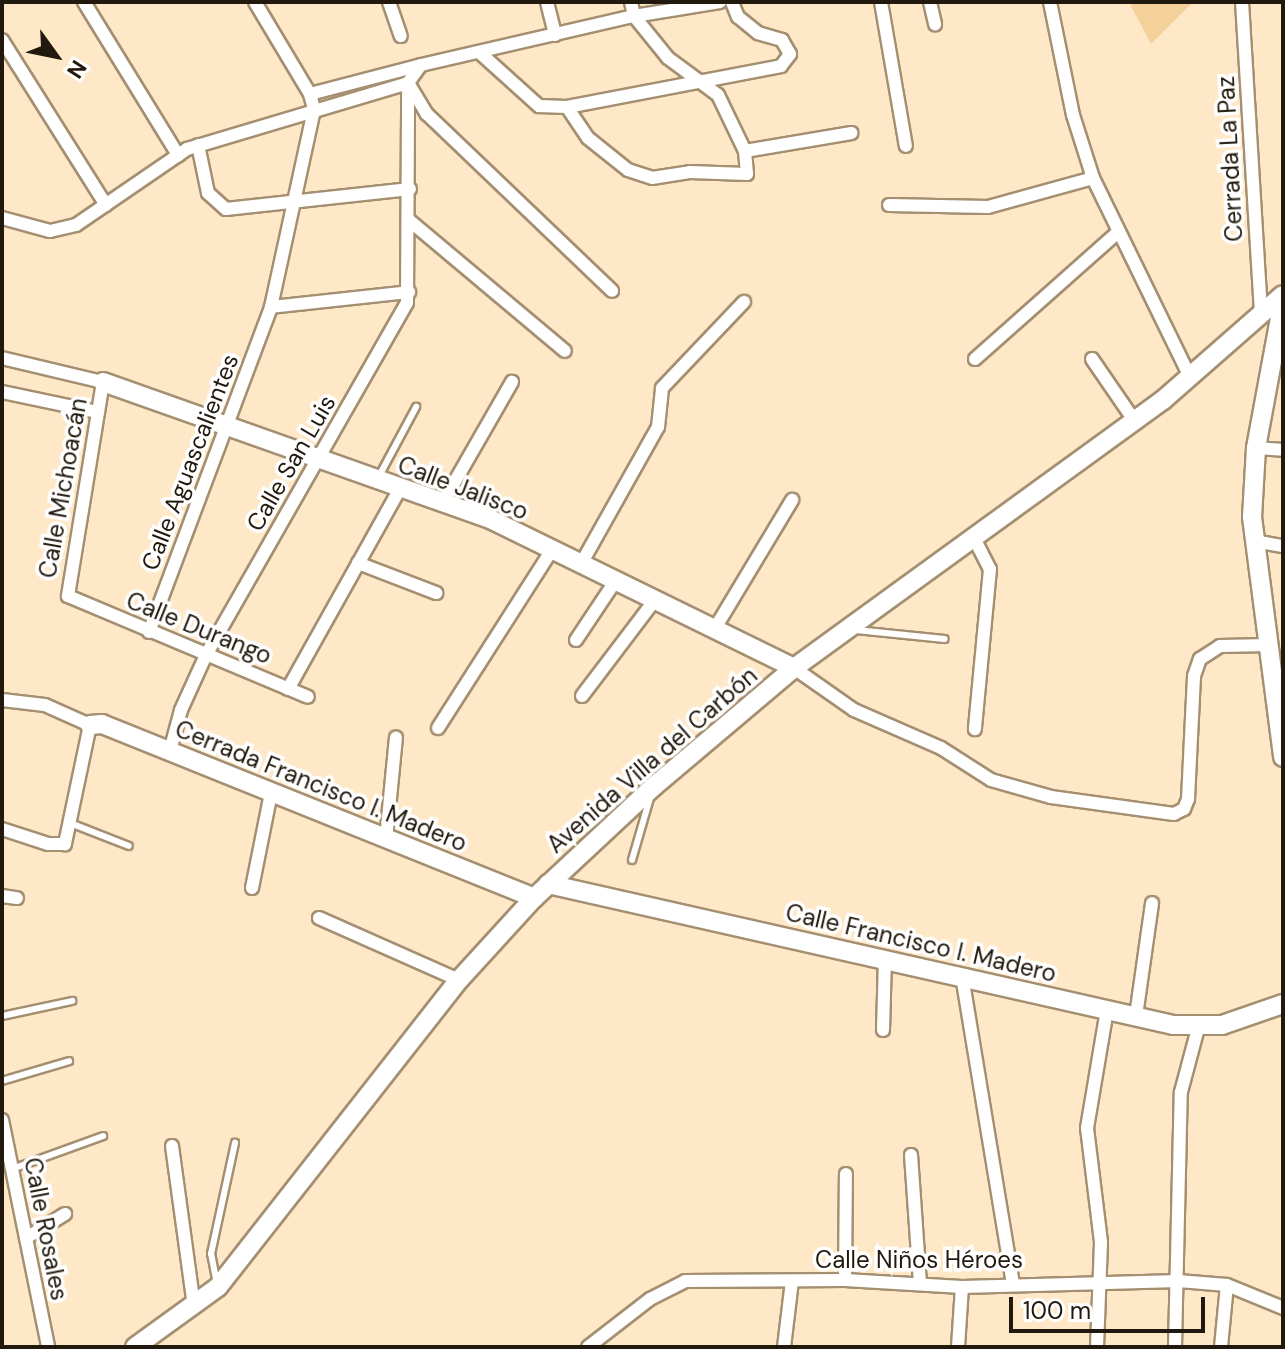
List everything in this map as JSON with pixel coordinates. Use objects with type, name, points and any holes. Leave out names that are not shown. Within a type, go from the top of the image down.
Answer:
[{"type":"street","points":[[84,2],[178,155]]},
{"type":"street","points":[[255,2],[310,94],[314,109]]},
{"type":"street","points":[[389,2],[401,36]]},
{"type":"street","points":[[547,2],[555,35]]},
{"type":"street","points":[[567,107],[588,138],[628,170],[652,178],[690,172],[747,174],[745,151],[718,95],[704,80],[668,58],[634,16],[631,2]]},
{"type":"street","points":[[310,94],[634,16],[720,2]]},
{"type":"street","points":[[479,52],[539,106],[567,107],[781,66],[790,54],[782,40],[758,33],[738,17],[732,2]]},
{"type":"street","points":[[881,2],[906,146]]},
{"type":"street","points":[[930,2],[935,24]]},
{"type":"street","points":[[1050,2],[1073,115],[1093,178],[1116,234],[1190,377]]},
{"type":"street","name":"Cerrada La Paz","points":[[1242,2],[1261,314]]},
{"type":"street","points":[[2,40],[106,205]]},
{"type":"street","points":[[271,307],[409,292],[408,83],[421,65]]},
{"type":"street","points":[[2,218],[50,231],[76,225],[178,155],[198,145],[408,83]]},
{"type":"street","points":[[408,83],[427,114],[612,291]]},
{"type":"street","name":"Calle Aguascalientes","points":[[149,632],[229,429],[271,307],[314,109]]},
{"type":"street","points":[[745,151],[851,133]]},
{"type":"street","points":[[198,145],[208,193],[218,206],[410,189]]},
{"type":"street","points":[[889,205],[988,207],[1093,178]]},
{"type":"street","points":[[410,221],[565,351]]},
{"type":"street","points":[[975,359],[1116,234]]},
{"type":"street","name":"Calle San Luis","points":[[170,751],[181,710],[206,655],[317,462],[409,292]]},
{"type":"street","name":"Avenida Villa del Carbón","points":[[136,1346],[218,1287],[459,980],[548,884],[653,787],[794,668],[1190,377],[1283,295]]},
{"type":"street","points":[[581,564],[658,427],[662,388],[744,302]]},
{"type":"street","points":[[1283,302],[1256,448],[1254,541],[1283,757]]},
{"type":"street","points":[[1239,335],[1275,358]]},
{"type":"street","points":[[2,358],[103,382]]},
{"type":"street","points":[[1092,359],[1134,420]]},
{"type":"street","name":"Calle Jalisco","points":[[103,382],[317,462],[492,520],[794,668]]},
{"type":"street","name":"Calle Michoacán","points":[[73,600],[66,591],[103,382]]},
{"type":"street","points":[[442,504],[512,382]]},
{"type":"street","points":[[2,392],[98,412]]},
{"type":"street","points":[[1256,448],[1283,450]]},
{"type":"street","points":[[288,689],[399,490]]},
{"type":"street","points":[[714,630],[792,500]]},
{"type":"street","points":[[973,536],[990,569],[975,729]]},
{"type":"street","points":[[1254,541],[1283,546]]},
{"type":"street","points":[[438,728],[552,550]]},
{"type":"street","points":[[358,563],[436,593]]},
{"type":"street","points":[[576,640],[616,580]]},
{"type":"street","name":"Calle Durango","points":[[73,600],[308,697]]},
{"type":"street","points":[[582,696],[654,601]]},
{"type":"street","points":[[794,668],[854,710],[941,748],[976,773],[1051,797],[1181,812],[1188,799],[1194,676],[1200,659],[1220,646],[1270,645]]},
{"type":"street","points":[[2,700],[45,705],[90,725],[66,842],[48,844],[2,829]]},
{"type":"street","name":"Cerrada Francisco I. Madero","points":[[90,725],[102,724],[534,898]]},
{"type":"street","points":[[386,839],[396,737]]},
{"type":"street","points":[[252,888],[271,793]]},
{"type":"street","name":"Calle Francisco I. Madero","points":[[548,884],[1198,1028],[1233,1022],[1283,1004]]},
{"type":"street","points":[[2,896],[17,898]]},
{"type":"street","points":[[1136,1016],[1152,903]]},
{"type":"street","points":[[319,918],[459,980]]},
{"type":"street","points":[[883,1030],[885,960]]},
{"type":"street","points":[[962,976],[1013,1283]]},
{"type":"street","points":[[1097,1347],[1101,1232],[1091,1187],[1087,1128],[1107,1010]]},
{"type":"street","points":[[1175,1347],[1179,1281],[1181,1092],[1198,1028]]},
{"type":"street","name":"Calle Rosales","points":[[2,1120],[48,1347]]},
{"type":"street","points":[[172,1146],[194,1306]]},
{"type":"street","points":[[911,1155],[920,1283]]},
{"type":"street","points":[[845,1280],[846,1174]]},
{"type":"street","points":[[26,1238],[65,1214]]},
{"type":"street","name":"Calle Niños Héroes","points":[[588,1347],[650,1299],[685,1281],[845,1280],[962,1287],[1013,1283],[1179,1281],[1227,1285],[1283,1308]]},
{"type":"street","points":[[784,1347],[792,1281]]},
{"type":"street","points":[[1221,1347],[1227,1285]]},
{"type":"street","points":[[958,1347],[962,1287]]},
{"type":"lane","points":[[376,481],[416,407]]},
{"type":"lane","points":[[848,629],[945,639]]},
{"type":"lane","points":[[632,860],[653,787]]},
{"type":"lane","points":[[70,823],[129,846]]},
{"type":"lane","points":[[2,1016],[72,1001]]},
{"type":"lane","points":[[2,1081],[69,1061]]},
{"type":"lane","points":[[12,1169],[103,1136]]},
{"type":"lane","points":[[218,1287],[211,1254],[235,1143]]},
{"type":"shaded area","points":[[1129,2],[1193,2],[1151,44]]}]
